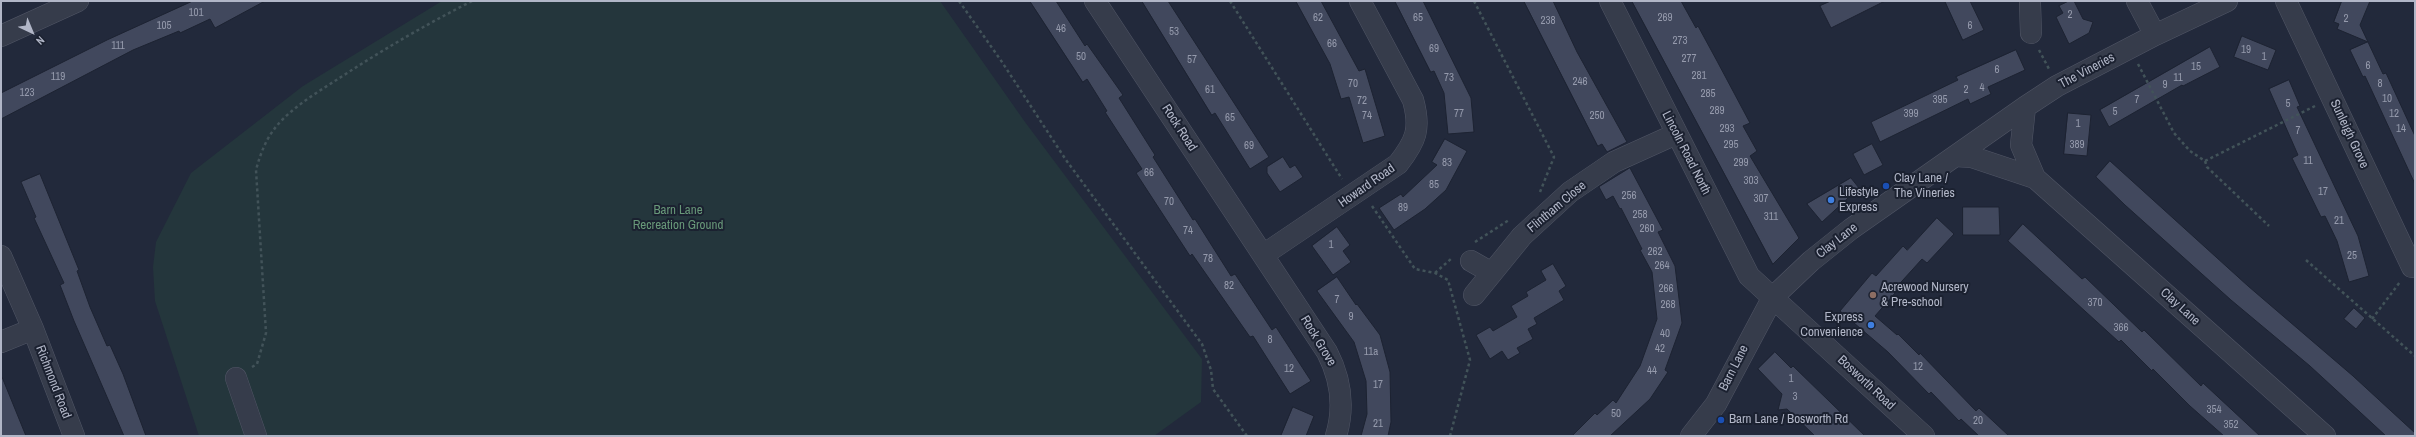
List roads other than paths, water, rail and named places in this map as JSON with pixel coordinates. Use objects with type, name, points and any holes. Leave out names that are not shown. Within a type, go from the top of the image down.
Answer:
[{"type":"street","points":[[1,36],[78,1]]},
{"type":"street","name":"Rock Road","points":[[1096,1],[1264,255]]},
{"type":"street","name":"Howard Road","points":[[1264,255],[1357,194],[1398,164],[1413,143],[1418,129],[1418,117],[1413,100],[1360,1]]},
{"type":"street","name":"Lincoln Road North","points":[[1610,1],[1749,276],[1773,297]]},
{"type":"street","points":[[2137,1],[2155,35]]},
{"type":"street","name":"The Vineries","points":[[1955,156],[2058,86],[2155,35],[2228,1]]},
{"type":"street","name":"Sunleigh Grove","points":[[2286,1],[2412,267]]},
{"type":"street","points":[[2027,2],[2031,33]]},
{"type":"street","name":"Clay Lane","points":[[2025,107],[2021,146],[2035,178]]},
{"type":"street","name":"Flintham Close","points":[[1474,295],[1522,236],[1570,192],[1614,162],[1676,134]]},
{"type":"street","name":"Clay Lane","points":[[1773,297],[1811,261],[1851,229],[1955,156],[1972,157],[2035,178],[2325,436]]},
{"type":"street","points":[[1466,254],[1492,273]]},
{"type":"street","name":"Rock Grove","points":[[1264,255],[1327,352],[1336,369],[1342,412],[1336,436]]},
{"type":"street","name":"Richmond Road","points":[[1,256],[33,329],[74,436]]},
{"type":"street","name":"Barn Lane","points":[[1691,436],[1716,404],[1773,297]]},
{"type":"street","name":"Bosworth Road","points":[[1773,297],[1924,436]]},
{"type":"street","name":"Richmond Road","points":[[1,342],[33,329]]},
{"type":"street","points":[[236,378],[256,436]]},
{"type":"place","name":"Clay Lane / The Vineries","points":[[1886,186]]},
{"type":"place","name":"Lifestyle Express","points":[[1831,200]]},
{"type":"place","name":"Acrewood Nursery & Pre-school","points":[[1873,295]]},
{"type":"place","name":"Express Convenience","points":[[1871,325]]},
{"type":"place","name":"Barn Lane / Bosworth Rd","points":[[1721,420]]},
{"type":"park label","name":"Barn Lane Recreation Ground","points":[[678,218]]}]
